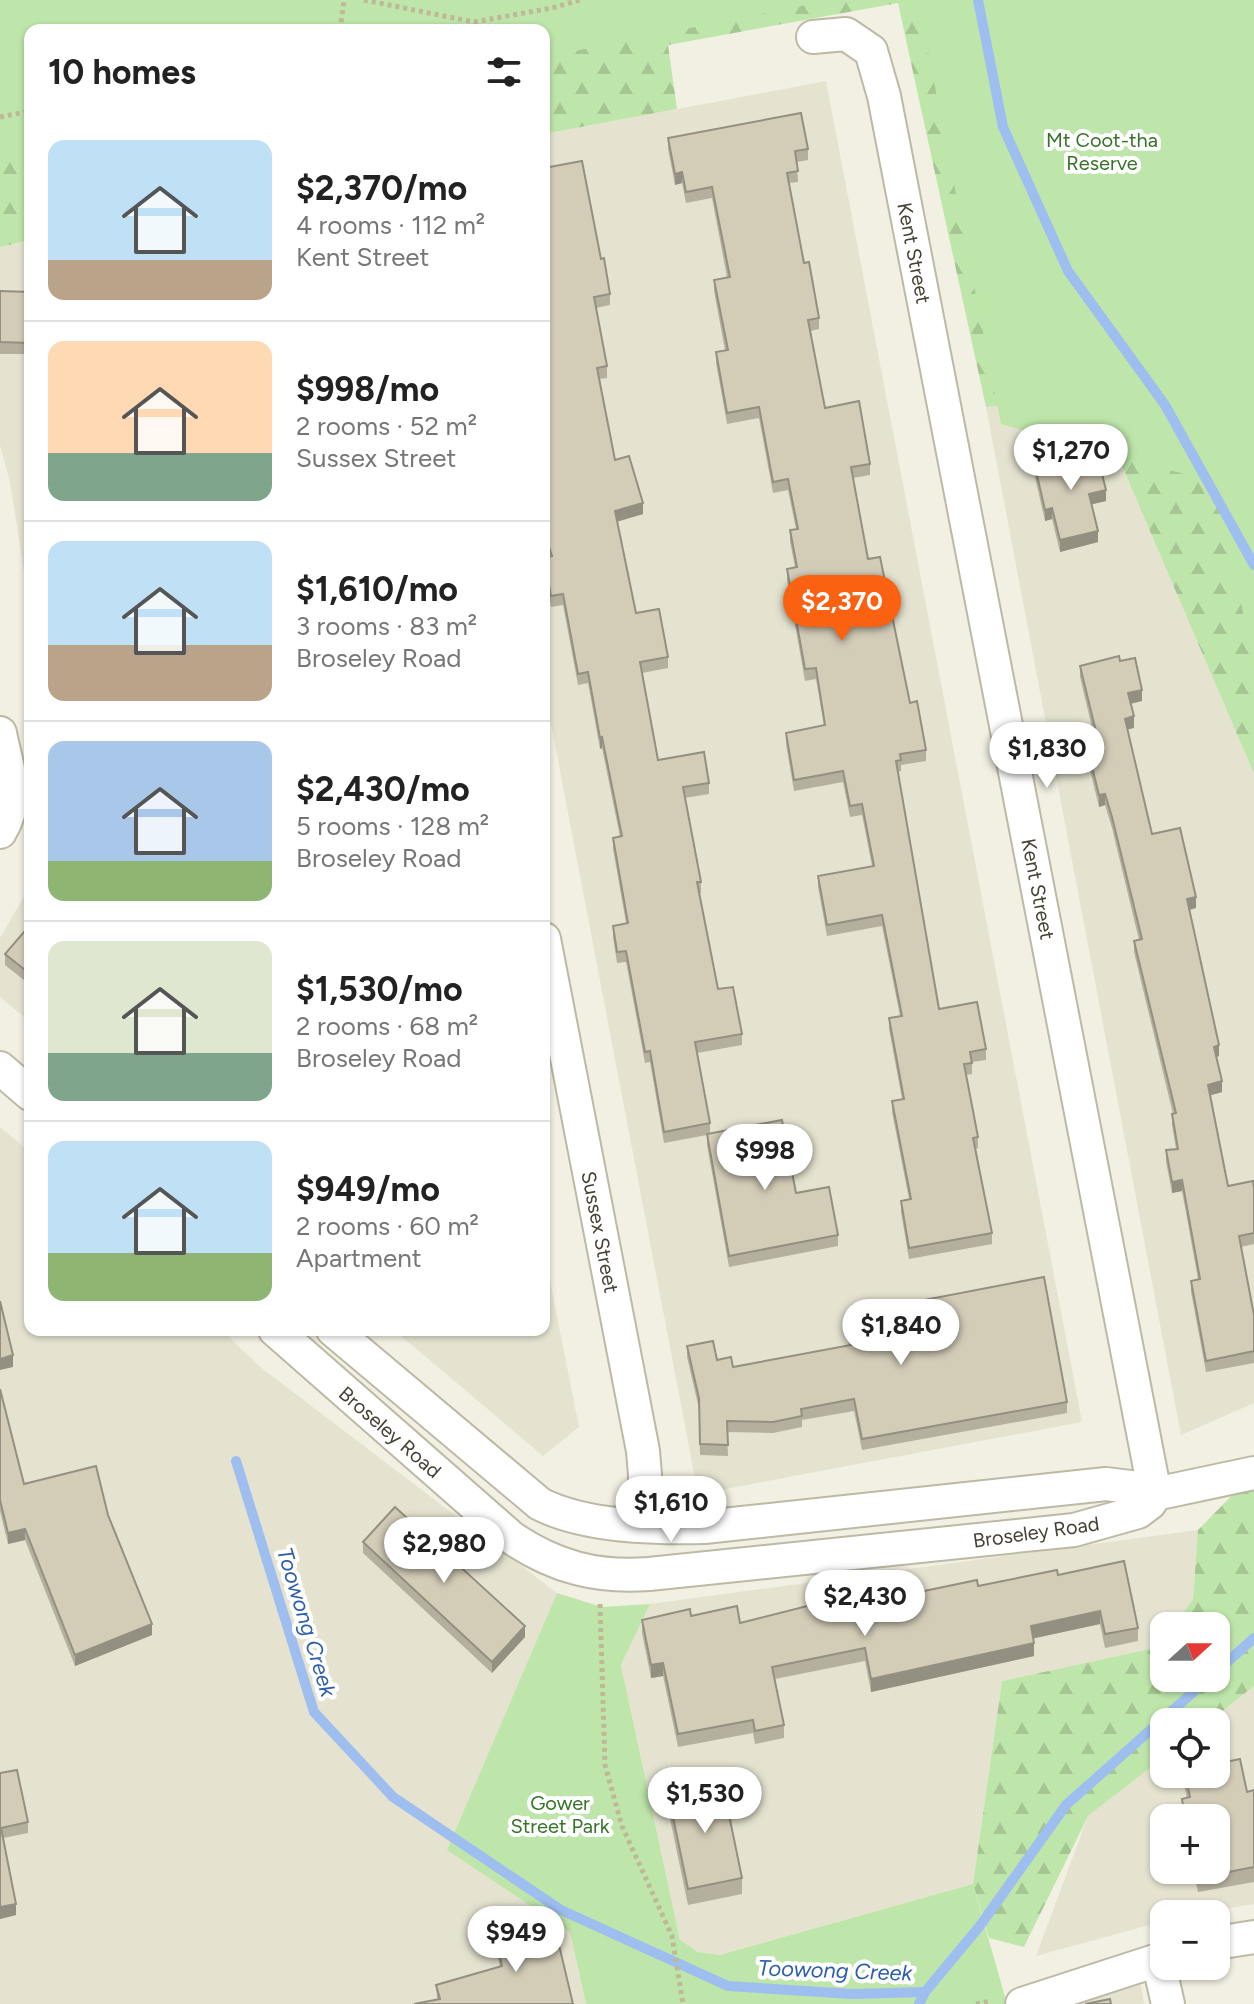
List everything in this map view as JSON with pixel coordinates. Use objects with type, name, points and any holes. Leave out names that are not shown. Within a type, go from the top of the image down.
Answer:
[{"type":"street","name":"Kent Street","points":[[813,37],[846,34],[871,51],[884,96],[1155,1494]]},
{"type":"street","points":[[0,733],[12,797],[10,815],[0,832]]},
{"type":"street","name":"Sussex Street","points":[[550,970],[643,1451],[644,1526]]},
{"type":"street","points":[[0,1068],[24,1089]]},
{"type":"street","name":"Broseley Road","points":[[282,1336],[512,1538],[554,1562],[599,1575],[649,1574],[1065,1531],[1124,1517],[1147,1507],[1155,1494]]},
{"type":"street","name":"Broseley Road","points":[[340,1336],[540,1504],[576,1517],[644,1526],[704,1527],[1106,1484],[1139,1488],[1155,1494],[1254,1473]]},
{"type":"street","points":[[1230,1941],[1254,1937]]},
{"type":"street","points":[[1022,2004],[1150,1963]]},
{"type":"street","points":[[1164,1980],[1168,2004]]},
{"type":"path","points":[[341,24],[344,0]]},
{"type":"path","points":[[364,0],[474,22],[580,0]]},
{"type":"path","points":[[0,117],[24,112]]},
{"type":"path","points":[[599,1575],[605,1765],[622,1826],[672,1936],[683,2004]]},
{"type":"shaded area","points":[[826,81],[1082,1422],[698,1494],[550,718],[550,133]]},
{"type":"shaded area","points":[[24,241],[24,572],[10,482],[0,445],[0,247]]},
{"type":"shaded area","points":[[1093,398],[1254,774],[1254,1403],[1181,1435],[986,407]]},
{"type":"shaded area","points":[[24,896],[24,1017],[0,997],[0,938]]},
{"type":"shaded area","points":[[0,1127],[24,1147],[24,1336],[228,1336],[259,1366],[557,1593],[448,1849],[570,1932],[586,2004],[0,2004]]},
{"type":"shaded area","points":[[550,1281],[579,1427],[543,1456],[401,1336],[550,1336]]},
{"type":"shaded area","points":[[1198,1530],[1193,1599],[1184,1612],[1150,1612],[1150,1649],[1002,1681],[973,1884],[718,1955],[698,1952],[680,1940],[621,1665],[650,1604]]},
{"type":"shaded area","points":[[1254,1686],[1254,1904],[1230,1908],[1230,1900],[1150,1900],[1150,1925],[1036,1956],[1088,1816],[1150,1768],[1150,1788],[1230,1788],[1230,1708],[1226,1708]]},
{"type":"shaded area","points":[[1141,1985],[1144,2004],[1069,2004]]},
{"type":"green space","name":"Mt Coot-tha Reserve","points":[[0,0],[1254,0],[1254,774],[1093,398],[986,407],[898,3],[668,45],[677,109],[550,133],[550,24],[24,24],[24,241],[0,247]]},
{"type":"green space","points":[[0,0],[831,0],[550,56],[550,24],[24,24],[24,159],[0,164]]},
{"type":"green space","name":"Mt Coot-tha Reserve","points":[[918,0],[1254,0],[1254,667],[1217,483],[1001,424]]},
{"type":"green space","points":[[1254,1473],[1254,1686],[1226,1708],[1150,1708],[1150,1768],[1088,1816],[1024,1947],[989,1938],[973,1884],[1002,1681],[1150,1649],[1150,1692],[1230,1692],[1230,1612],[1184,1612],[1193,1599],[1198,1530]]},
{"type":"green space","name":"Gower Street Park","points":[[557,1593],[602,1607],[650,1604],[621,1665],[680,1940],[698,1952],[719,1955],[973,1884],[1007,2004],[586,2004],[570,1932],[447,1850]]},
{"type":"building","points":[[801,113],[808,149],[795,151],[798,171],[787,173],[804,263],[809,262],[819,318],[808,320],[825,408],[859,401],[870,464],[851,467],[868,559],[880,557],[910,703],[917,701],[926,750],[900,754],[901,760],[896,761],[939,1009],[977,1002],[986,1049],[970,1052],[972,1063],[964,1064],[978,1137],[973,1138],[992,1233],[909,1248],[901,1201],[911,1199],[892,1101],[904,1099],[889,1018],[902,1016],[882,915],[827,925],[818,876],[874,866],[862,804],[850,806],[843,771],[794,780],[786,733],[825,725],[816,668],[805,669],[787,569],[797,567],[790,530],[798,529],[788,479],[773,482],[759,407],[727,413],[716,352],[728,350],[714,280],[730,277],[712,187],[686,192],[682,172],[675,174],[668,138]]},
{"type":"building","points":[[582,161],[601,259],[604,258],[610,294],[594,297],[607,366],[597,368],[615,460],[629,456],[643,503],[615,511],[636,613],[659,609],[668,657],[640,662],[658,760],[704,752],[709,783],[683,787],[701,882],[697,882],[718,989],[733,987],[742,1034],[695,1042],[710,1123],[664,1132],[650,1051],[645,1052],[626,951],[617,952],[613,926],[628,923],[613,838],[622,836],[602,737],[588,672],[578,674],[563,594],[551,596],[550,591],[550,167]]},
{"type":"building","points":[[0,291],[24,292],[24,343],[0,342]]},
{"type":"building","points":[[1079,452],[1081,458],[1097,454],[1106,490],[1089,494],[1098,531],[1060,540],[1052,508],[1045,510],[1034,462]]},
{"type":"building","points":[[1119,656],[1120,661],[1135,658],[1142,690],[1128,693],[1134,716],[1125,719],[1152,834],[1180,828],[1196,897],[1187,899],[1219,1045],[1214,1047],[1222,1081],[1208,1085],[1228,1186],[1253,1181],[1254,1188],[1254,1233],[1239,1236],[1254,1315],[1254,1351],[1206,1361],[1191,1281],[1200,1279],[1182,1180],[1172,1182],[1166,1150],[1178,1149],[1172,1114],[1176,1113],[1134,941],[1142,939],[1112,817],[1105,794],[1099,795],[1089,755],[1101,752],[1080,666]]},
{"type":"building","points":[[24,932],[24,969],[5,954]]},
{"type":"building","points":[[782,1120],[796,1193],[829,1187],[838,1235],[729,1256],[707,1134]]},
{"type":"building","points":[[1044,1277],[1067,1402],[862,1439],[854,1399],[801,1409],[802,1416],[773,1422],[727,1421],[728,1445],[700,1444],[699,1398],[687,1346],[713,1341],[717,1360],[731,1357],[733,1367],[851,1345],[846,1315]]},
{"type":"building","points":[[0,1301],[13,1355],[0,1359]]},
{"type":"building","points":[[0,1389],[24,1484],[96,1466],[108,1515],[152,1624],[75,1655],[25,1529],[8,1533],[0,1500]]},
{"type":"building","points":[[395,1507],[525,1626],[492,1662],[363,1542]]},
{"type":"building","points":[[1124,1561],[1138,1628],[1105,1634],[1100,1611],[1031,1626],[1034,1643],[871,1679],[865,1648],[772,1667],[784,1725],[755,1731],[753,1720],[678,1734],[663,1663],[651,1665],[642,1620],[690,1609],[691,1616],[737,1606],[740,1623],[831,1600],[833,1610],[977,1580],[978,1586],[1057,1570],[1058,1575]]},
{"type":"building","points":[[1240,1759],[1247,1792],[1254,1790],[1254,1867],[1230,1872],[1230,1804],[1183,1804],[1182,1799],[1190,1797],[1188,1788],[1230,1788],[1230,1761]]},
{"type":"building","points":[[17,1770],[28,1822],[1,1828],[16,1904],[0,1907],[0,1773]]},
{"type":"building","points":[[722,1781],[742,1878],[688,1889],[668,1793]]},
{"type":"building","points":[[554,1924],[573,2004],[414,2004],[440,1999],[436,1985],[502,1966],[496,1938]]},
{"type":"building","points":[[1110,1999],[1111,2004],[1085,2004]]},
{"type":"waterway","points":[[978,0],[1003,127],[1068,271],[1165,405],[1254,565]]},
{"type":"waterway","name":"Toowong Creek","points":[[236,1461],[314,1712],[393,1797],[561,1910],[728,1986],[852,1994],[925,1992]]},
{"type":"waterway","points":[[1230,1659],[1254,1638]]},
{"type":"waterway","points":[[919,2004],[925,1992],[979,1927],[1066,1805],[1193,1692]]}]
